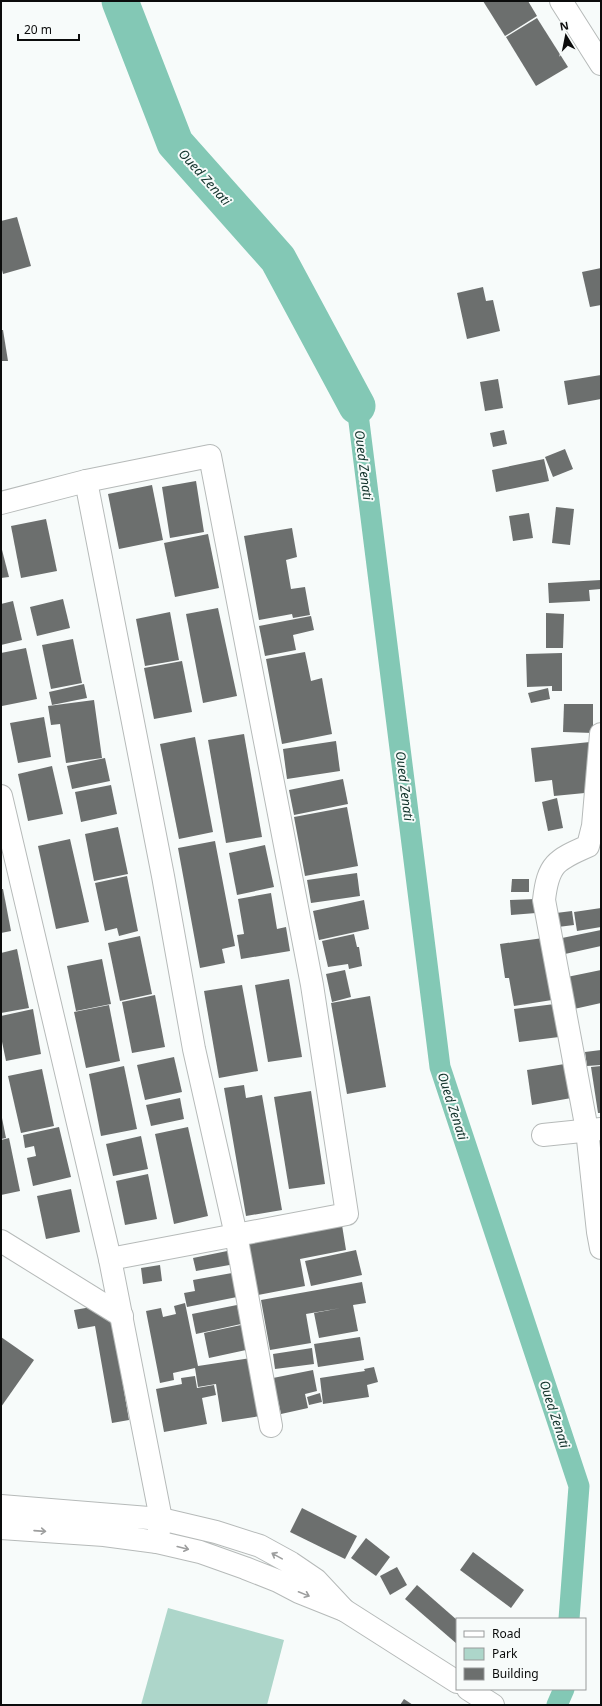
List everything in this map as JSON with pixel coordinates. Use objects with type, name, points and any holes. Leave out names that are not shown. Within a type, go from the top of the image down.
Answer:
[{"type":"street","points":[[561,1],[601,64]]},
{"type":"street","points":[[1,503],[86,481],[210,456],[312,985],[347,1214],[110,1259]]},
{"type":"street","points":[[86,481],[163,876],[194,1050],[236,1235],[271,1426]]},
{"type":"street","points":[[600,1237],[594,1130],[544,900],[546,881],[554,866],[566,855],[588,846],[593,826],[601,734]]},
{"type":"street","points":[[1,796],[110,1259],[122,1316],[162,1519],[157,1542]]},
{"type":"street","points":[[543,1135],[594,1130]]},
{"type":"street","points":[[1,1241],[122,1316]]},
{"type":"street","points":[[1,1506],[162,1519],[216,1532],[260,1546],[291,1563],[316,1580],[344,1610]]},
{"type":"street","points":[[1,1528],[104,1535],[157,1542],[200,1552],[278,1581],[299,1592],[344,1610],[456,1681]]},
{"type":"street","points":[[470,1690],[493,1705]]},
{"type":"green space","points":[[168,1608],[284,1640],[267,1705],[141,1705]]},
{"type":"building","points":[[483,1],[528,1],[537,16],[505,36]]},
{"type":"building","points":[[537,18],[568,67],[536,86],[506,37]]},
{"type":"building","points":[[17,217],[31,266],[3,274],[1,266],[1,221]]},
{"type":"building","points":[[601,268],[601,305],[590,307],[582,272]]},
{"type":"building","points":[[483,287],[486,301],[493,300],[500,331],[467,339],[457,293]]},
{"type":"building","points":[[1,330],[3,330],[8,361],[1,361]]},
{"type":"building","points":[[601,375],[601,399],[568,405],[564,381]]},
{"type":"building","points":[[498,379],[503,408],[485,411],[480,382]]},
{"type":"building","points":[[504,430],[507,444],[493,447],[490,433]]},
{"type":"building","points":[[565,449],[573,469],[553,477],[545,457]]},
{"type":"building","points":[[544,459],[549,481],[496,492],[492,470]]},
{"type":"building","points":[[196,481],[204,532],[170,538],[162,487]]},
{"type":"building","points":[[152,485],[163,540],[119,549],[108,494]]},
{"type":"building","points":[[556,507],[574,509],[570,545],[552,543]]},
{"type":"building","points":[[529,513],[533,538],[513,541],[509,516]]},
{"type":"building","points":[[46,519],[57,571],[21,578],[11,526]]},
{"type":"building","points":[[292,528],[297,557],[286,560],[291,589],[305,587],[310,615],[293,618],[292,614],[259,620],[244,536]]},
{"type":"building","points":[[208,534],[219,588],[175,597],[164,543]]},
{"type":"building","points":[[1,546],[9,577],[1,578]]},
{"type":"building","points":[[601,580],[601,589],[589,590],[590,601],[549,603],[548,583]]},
{"type":"building","points":[[63,599],[70,628],[37,636],[30,607]]},
{"type":"building","points":[[13,601],[22,640],[1,645],[1,604]]},
{"type":"building","points":[[218,608],[237,696],[203,703],[186,614]]},
{"type":"building","points":[[170,612],[179,660],[145,666],[136,619]]},
{"type":"building","points":[[546,613],[564,614],[563,648],[546,648]]},
{"type":"building","points":[[311,616],[314,630],[293,635],[296,650],[265,656],[259,626]]},
{"type":"building","points":[[73,639],[82,683],[51,689],[42,645]]},
{"type":"building","points":[[26,648],[37,699],[2,706],[1,653]]},
{"type":"building","points":[[305,652],[311,681],[322,678],[332,734],[282,744],[266,659]]},
{"type":"building","points":[[562,653],[562,691],[552,691],[552,686],[527,687],[526,654]]},
{"type":"building","points":[[182,661],[192,712],[154,719],[144,668]]},
{"type":"building","points":[[84,684],[87,698],[52,705],[49,692]]},
{"type":"building","points":[[548,688],[550,699],[531,703],[528,693]]},
{"type":"building","points":[[94,700],[102,758],[66,763],[60,724],[51,725],[48,706]]},
{"type":"building","points":[[564,704],[593,704],[593,733],[563,732]]},
{"type":"building","points":[[44,717],[51,757],[18,763],[10,723]]},
{"type":"building","points":[[244,734],[262,837],[226,843],[208,740]]},
{"type":"building","points":[[195,737],[213,832],[179,839],[160,744]]},
{"type":"building","points":[[336,741],[340,771],[287,779],[283,749]]},
{"type":"building","points":[[590,742],[595,792],[554,796],[552,780],[535,782],[531,748]]},
{"type":"building","points":[[105,758],[110,781],[72,789],[67,766]]},
{"type":"building","points":[[52,766],[63,814],[28,821],[18,774]]},
{"type":"building","points":[[343,779],[348,804],[294,815],[289,790]]},
{"type":"building","points":[[111,785],[117,814],[81,822],[75,792]]},
{"type":"building","points":[[557,798],[563,828],[548,831],[542,802]]},
{"type":"building","points":[[347,807],[358,866],[305,876],[294,817]]},
{"type":"building","points":[[118,827],[128,874],[94,881],[85,834]]},
{"type":"building","points":[[70,839],[89,922],[56,929],[38,846]]},
{"type":"building","points":[[215,841],[235,946],[222,949],[225,963],[200,968],[178,848]]},
{"type":"building","points":[[265,845],[274,887],[237,895],[229,853]]},
{"type":"building","points":[[357,873],[360,896],[311,903],[307,880]]},
{"type":"building","points":[[127,876],[138,931],[119,936],[117,928],[105,931],[95,883]]},
{"type":"building","points":[[512,879],[529,879],[529,892],[511,892]]},
{"type":"building","points":[[1,889],[3,889],[11,931],[1,933]]},
{"type":"building","points":[[271,893],[277,929],[286,927],[290,951],[241,959],[237,935],[244,934],[238,899]]},
{"type":"building","points":[[536,899],[536,913],[511,915],[510,900]]},
{"type":"building","points":[[364,900],[369,929],[319,940],[313,911]]},
{"type":"building","points":[[601,908],[601,927],[577,931],[574,912]]},
{"type":"building","points":[[572,911],[574,925],[558,927],[556,913]]},
{"type":"building","points":[[601,930],[601,946],[565,954],[562,938]]},
{"type":"building","points":[[354,934],[357,947],[359,947],[362,966],[349,969],[348,964],[328,967],[322,941]]},
{"type":"building","points":[[140,936],[152,994],[120,1001],[108,943]]},
{"type":"building","points":[[543,938],[552,1000],[514,1006],[509,978],[505,978],[500,944]]},
{"type":"building","points":[[17,949],[29,1008],[1,1013],[1,953]]},
{"type":"building","points":[[102,959],[111,1004],[76,1011],[67,966]]},
{"type":"building","points":[[345,970],[351,997],[332,1002],[326,974]]},
{"type":"building","points":[[601,970],[601,1003],[574,1009],[567,977]]},
{"type":"building","points":[[289,979],[302,1057],[268,1062],[255,985]]},
{"type":"building","points":[[242,985],[258,1071],[219,1078],[204,991]]},
{"type":"building","points":[[155,995],[165,1047],[132,1053],[122,1002]]},
{"type":"building","points":[[370,996],[386,1087],[347,1094],[331,1003]]},
{"type":"building","points":[[555,1004],[559,1037],[519,1042],[514,1009]]},
{"type":"building","points":[[109,1005],[120,1061],[86,1068],[74,1012]]},
{"type":"building","points":[[33,1009],[41,1054],[6,1061],[1,1037],[1,1016]]},
{"type":"building","points":[[601,1050],[601,1065],[587,1066],[585,1052]]},
{"type":"building","points":[[174,1057],[182,1092],[145,1100],[137,1065]]},
{"type":"building","points":[[571,1063],[577,1097],[532,1105],[527,1070]]},
{"type":"building","points":[[124,1066],[137,1129],[101,1136],[89,1074]]},
{"type":"building","points":[[601,1066],[601,1113],[598,1113],[591,1067]]},
{"type":"building","points":[[42,1069],[54,1126],[21,1133],[8,1076]]},
{"type":"building","points":[[244,1085],[246,1098],[262,1095],[282,1210],[246,1216],[224,1088]]},
{"type":"building","points":[[311,1091],[325,1184],[289,1189],[274,1097]]},
{"type":"building","points":[[180,1098],[184,1119],[151,1126],[146,1105]]},
{"type":"building","points":[[1,1113],[6,1138],[1,1139]]},
{"type":"building","points":[[59,1127],[71,1177],[33,1186],[27,1158],[36,1156],[34,1146],[25,1148],[23,1135]]},
{"type":"building","points":[[188,1127],[208,1216],[174,1224],[155,1134]]},
{"type":"building","points":[[141,1136],[148,1169],[113,1176],[106,1144]]},
{"type":"building","points":[[9,1138],[20,1191],[1,1195],[1,1140]]},
{"type":"building","points":[[148,1174],[157,1219],[125,1225],[116,1181]]},
{"type":"building","points":[[71,1189],[80,1232],[46,1239],[37,1196]]},
{"type":"building","points":[[342,1225],[346,1250],[300,1259],[305,1286],[258,1295],[248,1243]]},
{"type":"building","points":[[232,1250],[235,1264],[196,1271],[193,1258]]},
{"type":"building","points":[[356,1250],[362,1275],[311,1286],[305,1261]]},
{"type":"building","points":[[160,1265],[162,1281],[143,1284],[141,1268]]},
{"type":"building","points":[[232,1273],[237,1297],[187,1307],[184,1293],[195,1291],[193,1280]]},
{"type":"building","points":[[362,1282],[366,1303],[353,1305],[358,1331],[319,1338],[314,1313],[341,1308],[306,1314],[311,1343],[270,1350],[261,1300]]},
{"type":"building","points":[[185,1303],[198,1366],[251,1358],[260,1416],[222,1422],[216,1384],[198,1387],[195,1368],[173,1373],[174,1380],[160,1383],[146,1311],[161,1308],[163,1317],[176,1314],[174,1306]]},
{"type":"building","points":[[109,1304],[129,1420],[112,1423],[95,1326],[78,1329],[74,1310]]},
{"type":"building","points":[[237,1305],[241,1324],[196,1334],[192,1314]]},
{"type":"building","points":[[241,1325],[246,1350],[209,1358],[204,1333]]},
{"type":"building","points":[[1,1337],[34,1360],[1,1407]]},
{"type":"building","points":[[360,1337],[364,1360],[318,1367],[314,1344]]},
{"type":"building","points":[[312,1348],[314,1364],[275,1369],[273,1354]]},
{"type":"building","points":[[374,1367],[378,1382],[367,1385],[369,1397],[323,1404],[320,1378],[365,1371],[364,1369]]},
{"type":"building","points":[[313,1370],[317,1391],[305,1394],[308,1408],[281,1414],[273,1378]]},
{"type":"building","points":[[195,1376],[197,1388],[214,1385],[216,1395],[202,1398],[207,1424],[164,1432],[156,1389],[182,1384],[181,1378]]},
{"type":"building","points":[[320,1393],[322,1402],[309,1405],[307,1397]]},
{"type":"building","points":[[302,1508],[357,1536],[345,1559],[290,1532]]},
{"type":"building","points":[[366,1538],[390,1557],[376,1576],[351,1558]]},
{"type":"building","points":[[473,1552],[524,1590],[511,1608],[460,1570]]},
{"type":"building","points":[[397,1567],[407,1585],[390,1595],[380,1576]]},
{"type":"building","points":[[417,1585],[456,1619],[456,1643],[405,1599]]},
{"type":"building","points":[[404,1699],[413,1705],[400,1705]]},
{"type":"waterway","name":"Oued Zenati","points":[[120,1],[175,143],[278,259],[357,406]]},
{"type":"waterway","name":"Oued Zenati","points":[[357,406],[440,1067],[579,1486],[569,1618]]},
{"type":"waterway","name":"Oued Zenati","points":[[557,1705],[564,1690]]}]
